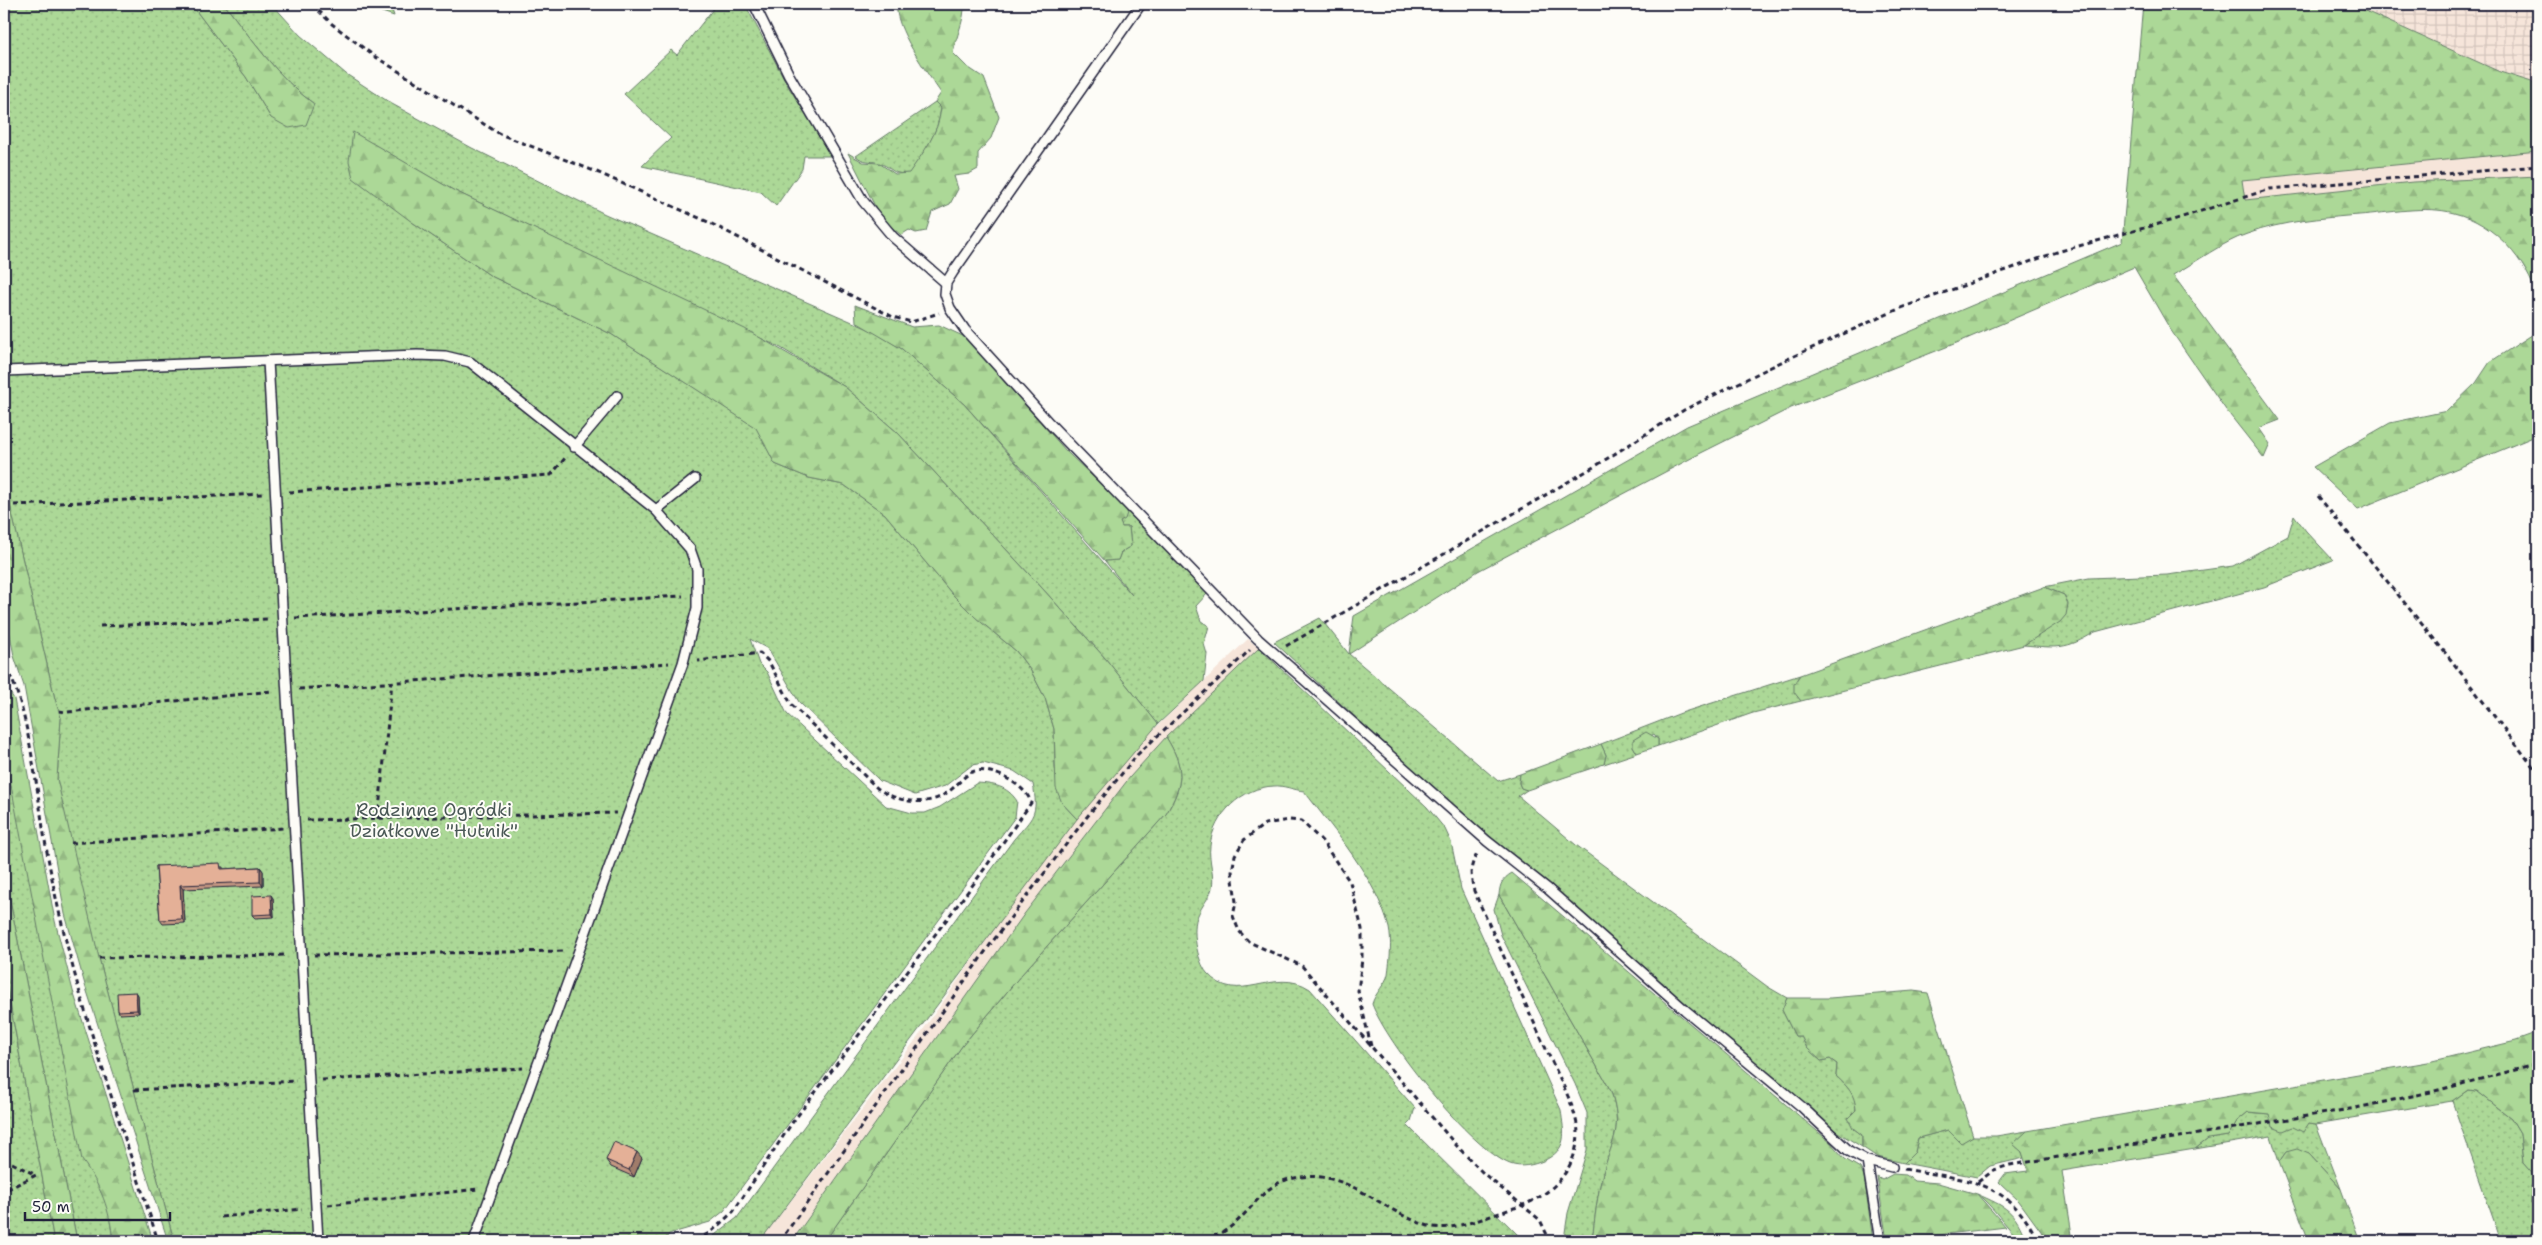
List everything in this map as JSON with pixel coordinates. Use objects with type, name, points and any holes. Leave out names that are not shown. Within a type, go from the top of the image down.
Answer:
[{"type":"lane","points":[[754,4],[790,75],[863,201],[893,237],[946,283]]},
{"type":"lane","points":[[1141,4],[946,283],[945,294],[950,308],[965,330],[1018,390],[1228,610],[1273,653],[1487,841],[1548,889],[1685,1010],[1802,1107],[1849,1151],[1867,1161],[1892,1167]]},
{"type":"lane","points":[[4,371],[417,355],[445,356],[470,362],[656,510],[682,536],[690,549],[697,569],[698,608],[683,662],[474,1241]]},
{"type":"lane","points":[[268,361],[285,690],[318,1241]]},
{"type":"lane","points":[[574,446],[617,396]]},
{"type":"lane","points":[[656,510],[695,479]]},
{"type":"lane","points":[[1867,1161],[1880,1241]]},
{"type":"path","points":[[312,4],[332,24],[374,56],[500,134],[599,173],[708,222],[893,317],[910,322],[930,318],[950,308]]},
{"type":"path","points":[[1273,653],[1597,465],[1684,410],[1782,361],[1901,308],[2057,252],[2173,220],[2270,189],[2538,166]]},
{"type":"path","points":[[14,505],[274,493],[551,475],[574,446]]},
{"type":"path","points":[[2318,496],[2451,660],[2538,773]]},
{"type":"path","points":[[100,626],[680,597],[697,590]]},
{"type":"path","points":[[780,1241],[990,945],[1086,818],[1137,755],[1260,641]]},
{"type":"path","points":[[59,711],[67,712],[285,690],[683,662],[731,658],[760,653],[769,662],[791,704],[870,782],[887,796],[918,802],[937,798],[948,792],[973,772],[984,771],[1016,783],[1029,794],[1031,803],[975,882],[814,1093],[733,1212],[711,1232],[700,1238],[678,1241]]},
{"type":"path","points":[[4,666],[10,673],[17,688],[61,923],[80,995],[158,1241]]},
{"type":"path","points":[[378,819],[392,682]]},
{"type":"path","points":[[71,843],[294,824],[378,819],[629,813]]},
{"type":"path","points":[[1371,1046],[1358,991],[1362,929],[1350,882],[1322,841],[1301,821],[1289,820],[1265,824],[1244,840],[1235,855],[1232,872],[1236,902],[1233,916],[1239,931],[1249,942],[1302,966],[1371,1046],[1470,1160],[1482,1173],[1540,1220],[1550,1241]]},
{"type":"path","points":[[1206,1241],[1230,1228],[1265,1192],[1285,1180],[1312,1176],[1334,1178],[1360,1189],[1402,1216],[1432,1227],[1460,1225],[1523,1206],[1556,1185],[1568,1172],[1575,1154],[1578,1132],[1569,1101],[1474,891],[1470,873],[1471,863],[1487,841]]},
{"type":"path","points":[[99,958],[579,951]]},
{"type":"path","points":[[1978,1182],[1994,1170],[2010,1165],[2356,1108],[2431,1092],[2538,1064]]},
{"type":"path","points":[[134,1090],[536,1068]]},
{"type":"path","points":[[4,1159],[36,1175],[4,1191]]},
{"type":"path","points":[[1892,1167],[1978,1182],[1995,1189],[2030,1224],[2038,1241]]},
{"type":"path","points":[[221,1217],[493,1188]]},
{"type":"shaded area","points":[[2350,4],[2538,4],[2538,84],[2500,72]]},
{"type":"shaded area","points":[[2538,151],[2538,176],[2413,182],[2245,200],[2242,179]]},
{"type":"shaded area","points":[[1248,639],[1259,648],[1166,737],[1130,777],[1025,913],[792,1241],[760,1241],[918,1037],[1011,905],[1120,762]]},
{"type":"green space","name":"Rodzinne Ogródki Działkowe \"Hutnik\"","points":[[11,4],[191,4],[246,77],[271,118],[314,104],[277,70],[224,4],[272,4],[300,35],[346,74],[392,104],[472,148],[605,214],[873,331],[902,349],[964,404],[1132,595],[1105,561],[1118,560],[1121,552],[1131,546],[1129,527],[1122,527],[1120,522],[1128,510],[1207,594],[1196,606],[1201,621],[1209,626],[1204,644],[1207,654],[1204,681],[1158,724],[1105,658],[1042,588],[898,433],[845,387],[781,348],[453,190],[353,133],[412,222],[491,276],[611,334],[757,428],[775,464],[809,478],[844,485],[885,514],[953,595],[975,617],[1016,651],[1031,671],[1045,698],[1054,729],[1055,768],[1062,803],[1077,819],[760,1241],[707,1241],[737,1218],[1014,839],[1030,820],[1035,809],[1035,794],[1033,784],[1014,771],[983,763],[972,765],[945,786],[915,795],[880,781],[799,702],[768,649],[750,639],[759,664],[767,672],[787,714],[886,806],[912,813],[925,813],[940,807],[977,783],[1000,787],[1009,792],[1017,801],[1015,817],[724,1211],[710,1222],[669,1234],[664,1241],[174,1241],[97,951],[71,843],[57,779],[61,718],[4,479],[4,35]]},
{"type":"green space","points":[[191,4],[224,4],[277,70],[314,104],[306,125],[289,128],[271,118],[246,77]]},
{"type":"green space","points":[[358,4],[390,4],[394,16]]},
{"type":"green space","points":[[717,4],[745,4],[788,86],[832,156],[804,156],[802,169],[776,206],[761,192],[642,166],[671,138],[624,94],[671,50],[677,55]]},
{"type":"green space","points":[[897,4],[964,4],[963,16],[953,53],[966,66],[984,78],[999,117],[991,138],[978,153],[978,169],[969,174],[954,176],[958,189],[950,204],[932,212],[926,231],[916,233],[909,230],[901,235],[881,218],[848,153],[863,162],[879,163],[895,174],[909,173],[930,142],[937,126],[941,108],[935,102],[941,93],[920,62],[900,25]]},
{"type":"green space","points":[[2143,4],[2350,4],[2500,72],[2538,84],[2538,151],[2242,180],[2245,200],[2413,182],[2538,176],[2538,299],[2526,271],[2496,235],[2483,225],[2469,218],[2443,211],[2407,210],[2302,221],[2260,230],[2219,247],[2173,275],[2280,420],[2259,428],[2270,444],[2264,458],[2226,410],[2170,329],[2134,267],[1959,342],[1791,408],[1701,453],[1478,571],[1349,654],[1354,616],[1687,426],[2122,242]]},
{"type":"green space","points":[[935,102],[941,108],[937,127],[930,143],[909,174],[895,172],[884,165],[856,156]]},
{"type":"green space","points":[[353,132],[453,190],[745,329],[845,387],[898,433],[1042,588],[1105,658],[1158,724],[1077,819],[1062,803],[1056,788],[1054,729],[1045,698],[1031,671],[1016,651],[975,617],[953,595],[885,514],[844,485],[809,478],[775,464],[756,428],[611,334],[491,276],[412,222],[353,178],[349,161]]},
{"type":"green space","points":[[855,305],[912,327],[939,325],[965,337],[1067,452],[1128,510],[1125,519],[1120,522],[1122,527],[1129,527],[1131,546],[1121,552],[1118,560],[1105,561],[964,404],[902,349],[856,322]]},
{"type":"green space","points":[[2538,331],[2538,435],[2358,509],[2313,467],[2390,423],[2447,411],[2476,383],[2490,362]]},
{"type":"green space","points":[[4,479],[61,718],[57,779],[99,958],[174,1241],[168,1241],[85,985],[65,914],[24,686],[14,656],[4,604]]},
{"type":"green space","points":[[2294,515],[2333,560],[2264,587],[2095,632],[2068,645],[2053,647],[2024,645],[2039,634],[2064,595],[2044,587],[2089,578],[2167,575],[2233,566],[2288,536]]},
{"type":"green space","points":[[2044,587],[2064,595],[2068,604],[2066,615],[2060,622],[2024,645],[1801,701],[1794,692],[1794,684],[1800,675]]},
{"type":"green space","points":[[1320,618],[1349,654],[1498,781],[1520,774],[1519,783],[1521,788],[1527,790],[1518,796],[1576,845],[1768,987],[1787,998],[1782,1010],[1795,1036],[1801,1036],[1807,1048],[1821,1061],[1830,1059],[1837,1064],[1836,1076],[1848,1088],[1854,1099],[1853,1128],[1862,1135],[1862,1147],[1831,1128],[1619,950],[1410,767],[1274,642]]},
{"type":"green space","points":[[1259,648],[1427,807],[1445,829],[1451,842],[1461,889],[1561,1110],[1563,1140],[1561,1146],[1543,1161],[1523,1166],[1510,1164],[1493,1154],[1453,1117],[1394,1044],[1372,1004],[1387,978],[1389,968],[1390,933],[1383,910],[1365,874],[1304,791],[1277,786],[1251,791],[1231,805],[1217,824],[1210,846],[1212,888],[1198,915],[1195,928],[1196,944],[1203,968],[1219,983],[1231,987],[1283,981],[1297,983],[1310,989],[1415,1108],[1411,1121],[1407,1125],[1524,1241],[825,1241],[962,1046],[1021,975],[1166,814],[1176,794],[1180,776],[1177,758],[1166,737]]},
{"type":"green space","points":[[1800,675],[1794,688],[1801,701],[1753,713],[1658,746],[1658,739],[1654,734],[1633,746],[1637,753],[1604,764],[1606,755],[1601,744],[1681,713]]},
{"type":"green space","points":[[4,683],[14,699],[55,921],[73,991],[153,1241],[113,1241],[110,1219],[104,1199],[82,1160],[4,748]]},
{"type":"green space","points":[[1646,732],[1658,739],[1658,746],[1637,753],[1633,746],[1633,740]]},
{"type":"green space","points":[[1166,737],[1177,758],[1180,776],[1176,793],[1166,814],[1021,975],[962,1046],[825,1241],[792,1241],[1025,913],[1130,777]]},
{"type":"green space","points":[[1601,744],[1606,755],[1604,764],[1527,790],[1521,788],[1519,783],[1520,774]]},
{"type":"green space","points":[[4,748],[93,1175],[108,1207],[113,1241],[77,1241],[4,870]]},
{"type":"green space","points":[[4,870],[77,1241],[54,1241],[4,971]]},
{"type":"green space","points":[[1512,873],[1830,1142],[1845,1159],[1860,1168],[1864,1176],[1873,1241],[1592,1241],[1601,1181],[1615,1133],[1615,1104],[1611,1091],[1499,895],[1502,882]]},
{"type":"green space","points":[[1499,895],[1611,1091],[1615,1104],[1615,1133],[1601,1181],[1592,1241],[1565,1241],[1564,1239],[1568,1213],[1587,1150],[1587,1113],[1575,1084],[1501,935],[1494,909]]},
{"type":"green space","points":[[4,971],[54,1241],[4,1241]]},
{"type":"green space","points":[[1913,991],[1928,993],[1973,1136],[1961,1143],[1948,1130],[1918,1138],[1915,1152],[1904,1163],[1877,1157],[1862,1147],[1862,1135],[1853,1128],[1848,1118],[1856,1110],[1854,1099],[1847,1087],[1836,1076],[1837,1064],[1830,1059],[1821,1061],[1807,1048],[1801,1036],[1795,1036],[1782,1010],[1787,998],[1830,998]]},
{"type":"green space","points":[[2538,1033],[2538,1209],[2531,1203],[2531,1186],[2537,1179],[2523,1163],[2520,1133],[2511,1118],[2477,1091],[2468,1090],[2452,1101],[2316,1124],[2309,1123],[2303,1132],[2293,1127],[2283,1131],[2272,1127],[2269,1114],[2248,1112],[2237,1121],[2228,1136],[2208,1139],[2195,1149],[2062,1171],[2073,1241],[2048,1241],[2019,1201],[1999,1182],[2005,1174],[2028,1171],[2022,1152],[2013,1144],[2027,1131],[2428,1062],[2516,1041]]},
{"type":"green space","points":[[2468,1090],[2477,1091],[2511,1118],[2520,1133],[2523,1163],[2538,1179],[2531,1203],[2538,1209],[2538,1241],[2501,1241],[2452,1101]]},
{"type":"green space","points":[[2248,1112],[2270,1114],[2293,1127],[2309,1123],[2316,1124],[2341,1189],[2309,1154],[2286,1152],[2279,1162],[2271,1136],[2195,1149],[2208,1139],[2228,1136],[2237,1121]]},
{"type":"green space","points":[[1948,1130],[1961,1142],[1973,1136],[1996,1136],[2027,1131],[2014,1144],[2022,1152],[2024,1158],[1990,1166],[1977,1177],[1904,1163],[1915,1152],[1918,1138]]},
{"type":"green space","points":[[2297,1149],[2309,1154],[2341,1189],[2360,1241],[2309,1241],[2279,1162],[2286,1152]]},
{"type":"green space","points":[[1893,1174],[1906,1175],[1914,1181],[1938,1183],[1977,1194],[2006,1227],[1887,1241],[1877,1177],[1882,1180]]},
{"type":"green space","points":[[1977,1194],[1995,1202],[2008,1211],[2018,1222],[2026,1241],[2021,1241]]},
{"type":"building","points":[[220,863],[221,869],[260,867],[260,882],[180,885],[182,919],[160,920],[156,866]]},
{"type":"building","points":[[271,895],[272,914],[252,915],[252,896]]},
{"type":"building","points":[[136,992],[137,1010],[118,1011],[117,993]]},
{"type":"building","points":[[614,1142],[637,1152],[629,1170],[606,1160]]},
{"type":"building","points":[[429,1236],[429,1241],[378,1241],[378,1239]]}]
